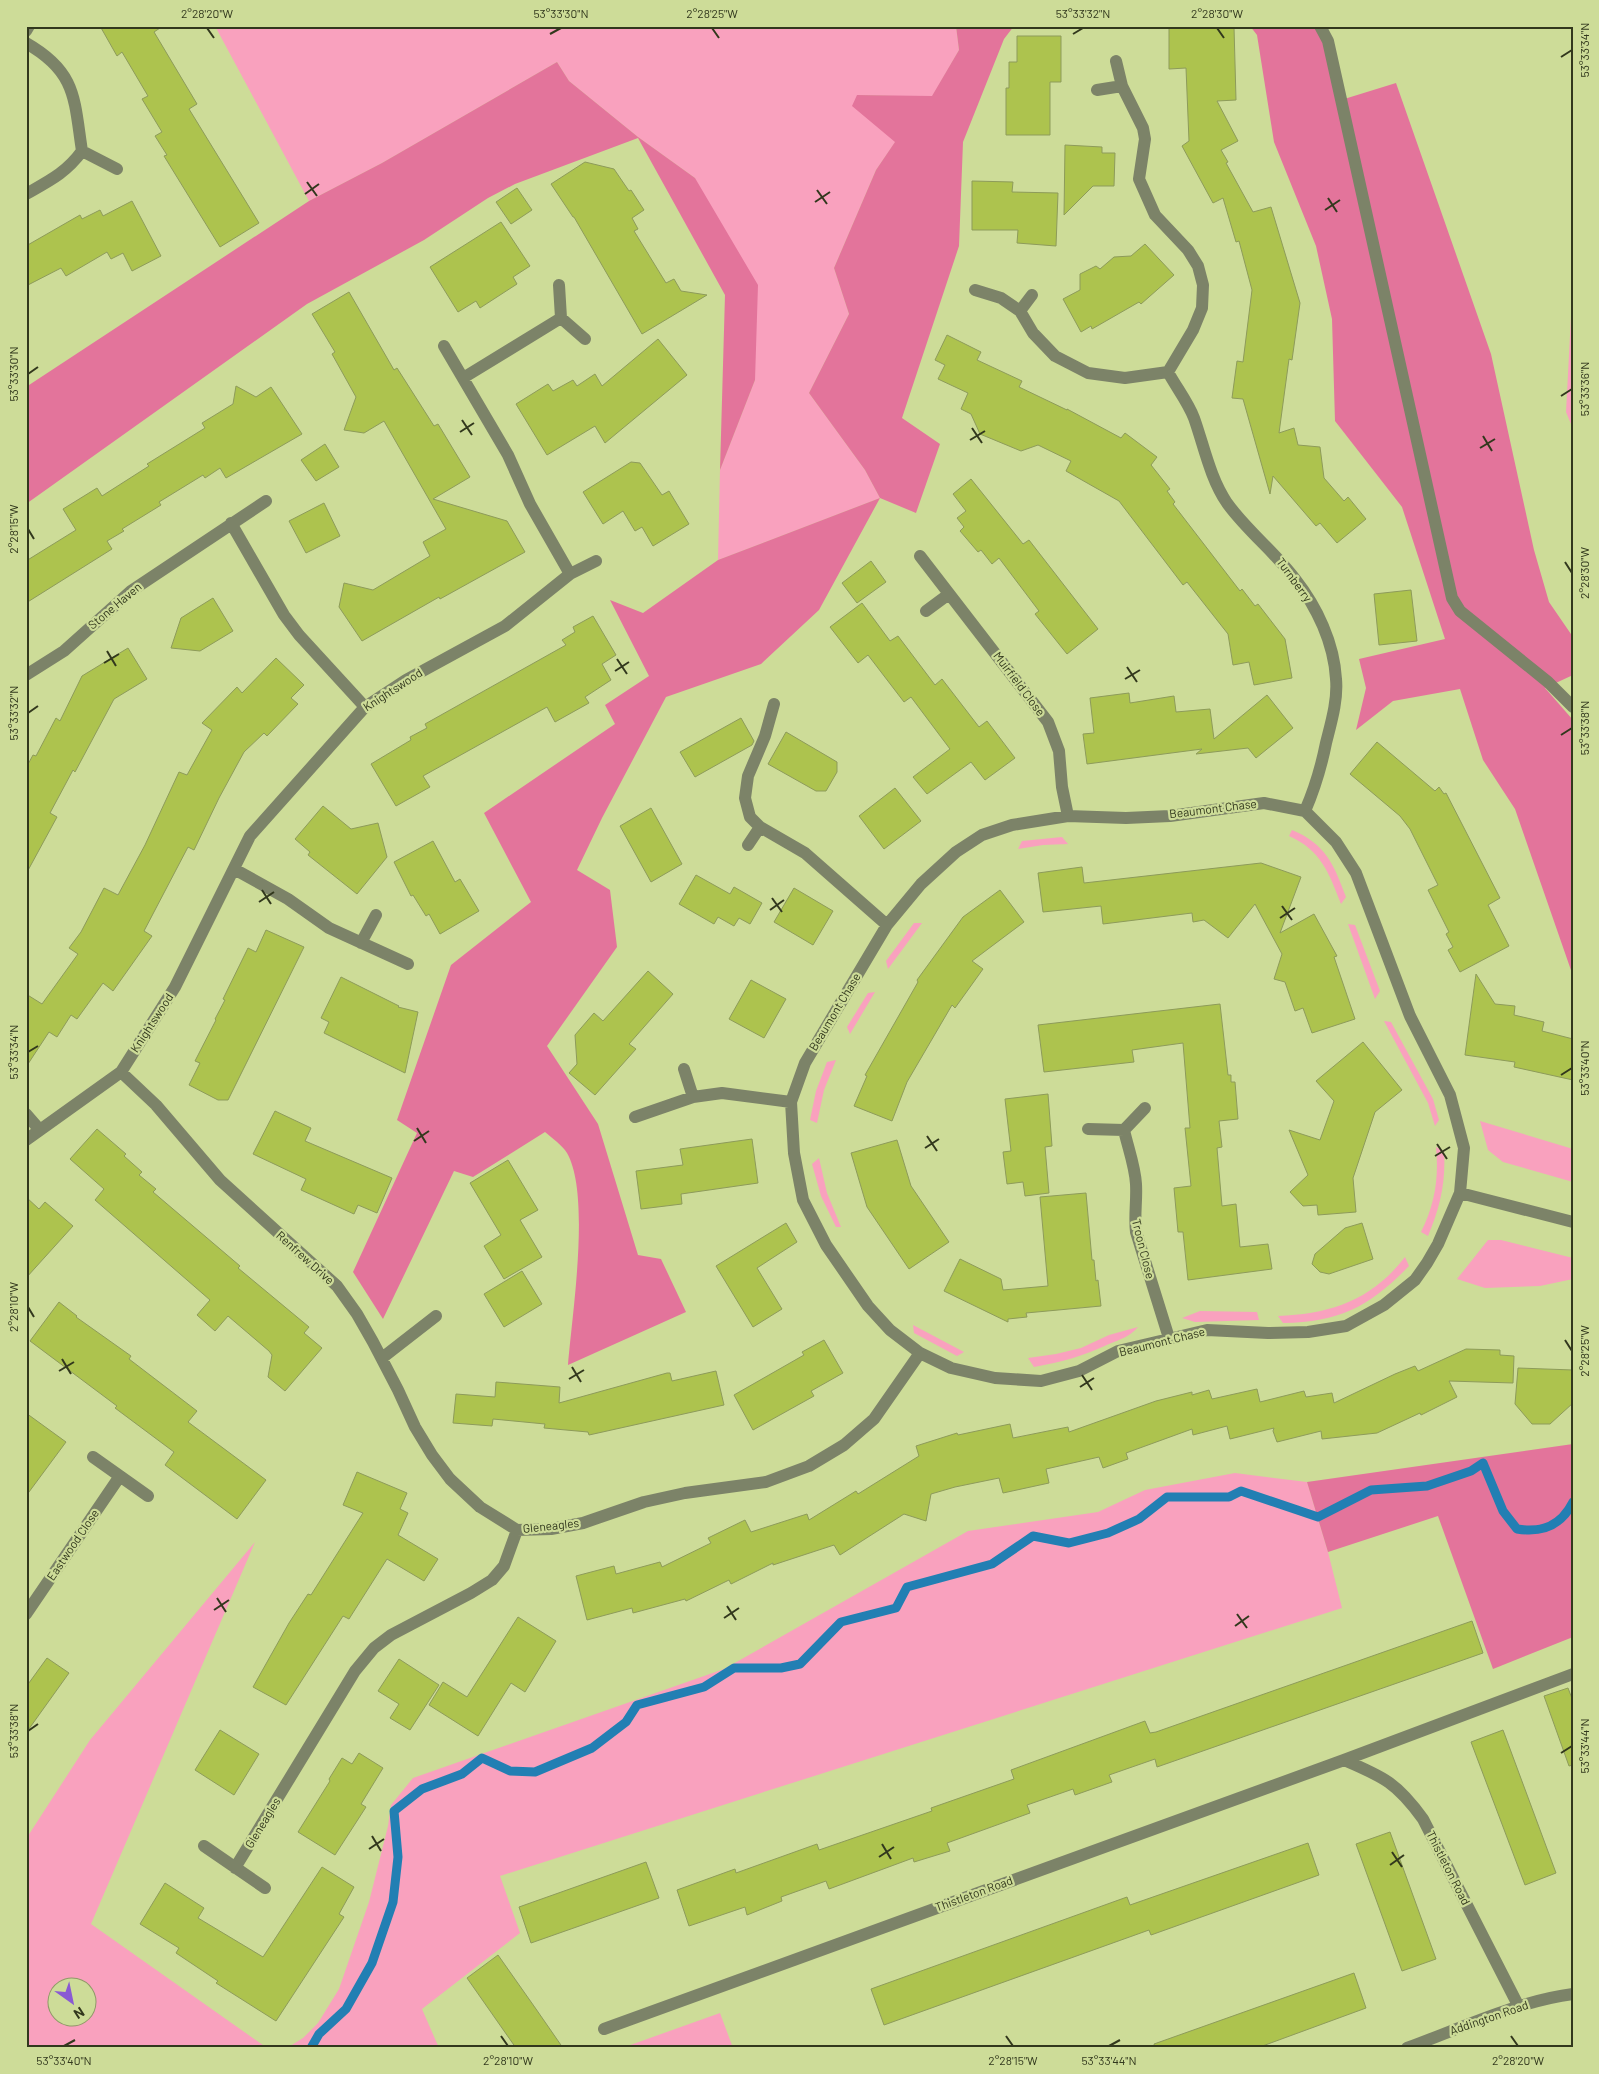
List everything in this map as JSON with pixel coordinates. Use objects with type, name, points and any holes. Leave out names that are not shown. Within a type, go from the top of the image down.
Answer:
[{"type":"street","points":[[26,30],[29,26]]},
{"type":"street","points":[[1320,26],[1328,41],[1452,598],[1460,611],[1548,682],[1573,707]]},
{"type":"street","points":[[26,43],[44,53],[62,70],[73,92],[82,152],[72,165],[58,177],[26,194]]},
{"type":"street","points":[[975,290],[1001,298],[1020,311],[1033,333],[1055,356],[1088,373],[1125,378],[1168,372],[1193,330],[1202,308],[1202,285],[1198,266],[1188,250],[1156,215],[1139,179],[1145,139],[1143,128],[1122,86],[1116,61]]},
{"type":"street","points":[[1097,90],[1122,86]]},
{"type":"street","points":[[82,152],[117,169]]},
{"type":"street","points":[[560,285],[561,318],[585,339]]},
{"type":"street","points":[[1020,311],[1032,295]]},
{"type":"street","points":[[463,378],[561,318]]},
{"type":"street","points":[[444,346],[508,455],[530,504],[570,574]]},
{"type":"street","name":"Turnberry","points":[[1168,372],[1193,416],[1211,469],[1226,501],[1244,524],[1275,554],[1296,580],[1316,610],[1331,650],[1336,680],[1332,716],[1316,786],[1305,811]]},
{"type":"street","name":"Stone Haven","points":[[26,676],[64,651],[131,590],[266,501]]},
{"type":"street","points":[[231,523],[284,615],[299,635],[364,707]]},
{"type":"street","name":"Muirfield Close","points":[[920,556],[1048,722],[1059,751],[1062,787],[1068,816]]},
{"type":"street","name":"Knightswood","points":[[26,1140],[121,1072],[175,987],[252,833],[364,707],[406,680],[504,626],[570,574],[596,561]]},
{"type":"street","points":[[926,611],[949,594]]},
{"type":"street","points":[[774,704],[765,736],[748,776],[745,798],[750,817],[760,827],[805,853],[887,925]]},
{"type":"street","name":"Beaumont Chase","points":[[1264,803],[1305,811],[1336,842],[1356,873],[1410,1016],[1450,1095],[1464,1148],[1460,1193],[1438,1244],[1415,1280],[1384,1305],[1346,1326],[1308,1332],[1268,1333],[1207,1330],[1118,1351],[1079,1371],[1041,1381],[995,1378],[951,1368],[920,1353],[890,1330],[868,1306],[826,1245],[803,1200],[794,1154],[791,1102],[805,1063],[887,925],[921,884],[956,852],[982,835],[1012,825],[1068,816],[1126,818],[1170,816],[1264,803]]},
{"type":"street","points":[[748,845],[760,827]]},
{"type":"street","points":[[234,869],[288,899],[328,928],[408,964]]},
{"type":"street","points":[[361,943],[376,915]]},
{"type":"street","points":[[684,1069],[693,1097]]},
{"type":"street","name":"Renfrew Drive","points":[[121,1072],[156,1106],[220,1180],[337,1286],[357,1314],[382,1358],[415,1427],[432,1455],[450,1479],[480,1507],[518,1530]]},
{"type":"street","points":[[635,1117],[693,1097],[722,1093],[791,1102]]},
{"type":"street","points":[[1088,1129],[1124,1130],[1145,1108]]},
{"type":"street","points":[[26,1114],[39,1129]]},
{"type":"street","name":"Troon Close","points":[[1124,1130],[1136,1186],[1134,1215],[1136,1232],[1168,1338]]},
{"type":"street","points":[[1460,1193],[1573,1222]]},
{"type":"street","points":[[382,1358],[436,1316]]},
{"type":"street","name":"Gleneagles","points":[[235,1868],[355,1671],[374,1648],[391,1635],[471,1594],[492,1580],[504,1566],[518,1530],[551,1529],[583,1523],[644,1502],[685,1493],[766,1482],[809,1466],[844,1445],[874,1419],[920,1353]]},
{"type":"street","points":[[93,1457],[148,1496]]},
{"type":"street","name":"Eastwood Close","points":[[26,1614],[120,1476]]},
{"type":"street","name":"Thistleton Road","points":[[604,2029],[1344,1760],[1573,1674]]},
{"type":"street","name":"Thistleton Road","points":[[1344,1760],[1377,1774],[1394,1785],[1410,1801],[1423,1819],[1519,2007]]},
{"type":"street","points":[[204,1846],[265,1888]]},
{"type":"street","name":"Addington Road","points":[[1407,2048],[1519,2007],[1558,1996],[1573,1994]]},
{"type":"shaded area","points":[[215,26],[956,26],[959,50],[932,97],[857,95],[896,141],[876,170],[834,268],[849,314],[809,393],[865,470],[880,498],[718,560],[720,470],[755,380],[695,178],[638,137],[569,81],[557,62],[382,163],[309,201]]},
{"type":"shaded area","points":[[956,26],[1014,26],[1004,39],[963,142],[959,246],[902,418],[940,444],[916,513],[880,498],[865,470],[809,393],[849,314],[834,268],[876,170],[895,142],[852,106],[857,95],[932,96],[959,50]]},
{"type":"shaded area","points":[[1250,26],[1320,26],[1341,100],[1396,83],[1491,354],[1534,550],[1549,602],[1573,637],[1573,675],[1545,688],[1573,720],[1573,976],[1515,809],[1483,760],[1460,689],[1393,701],[1356,730],[1366,688],[1359,659],[1445,639],[1402,507],[1335,421],[1332,319],[1316,246],[1274,142],[1257,35]]},
{"type":"shaded area","points":[[557,62],[569,81],[638,137],[695,178],[758,285],[755,380],[720,470],[725,295],[638,138],[515,184],[488,198],[424,240],[307,304],[26,504],[26,387],[309,201],[382,163]]},
{"type":"shaded area","points":[[1573,278],[1573,429],[1566,412]]},
{"type":"shaded area","points":[[880,498],[819,610],[761,664],[666,697],[602,818],[577,870],[610,890],[617,947],[547,1046],[598,1124],[638,1255],[661,1259],[686,1312],[568,1365],[578,1256],[578,1197],[574,1172],[567,1153],[560,1144],[545,1132],[473,1177],[454,1171],[383,1319],[353,1272],[417,1133],[397,1120],[451,965],[531,902],[484,813],[615,724],[605,705],[649,676],[610,600],[643,613],[718,560]]},
{"type":"shaded area","points":[[1292,830],[1313,842],[1333,865],[1346,897],[1341,904],[1328,873],[1309,848],[1289,836]]},
{"type":"shaded area","points":[[1062,837],[1068,844],[1018,849],[1022,841]]},
{"type":"shaded area","points":[[914,923],[922,923],[888,969],[886,961]]},
{"type":"shaded area","points":[[1348,924],[1355,925],[1380,991],[1375,999]]},
{"type":"shaded area","points":[[875,992],[850,1034],[847,1027],[868,993]]},
{"type":"shaded area","points":[[1384,1021],[1391,1022],[1433,1099],[1439,1120],[1435,1126],[1428,1103]]},
{"type":"shaded area","points":[[836,1060],[824,1090],[817,1123],[810,1120],[816,1091],[827,1062]]},
{"type":"shaded area","points":[[1480,1121],[1573,1149],[1573,1182],[1503,1162],[1488,1150]]},
{"type":"shaded area","points":[[1436,1147],[1444,1151],[1444,1173],[1439,1205],[1428,1236],[1421,1232],[1430,1211],[1435,1191]]},
{"type":"shaded area","points":[[819,1158],[827,1193],[841,1227],[836,1227],[821,1196],[812,1164]]},
{"type":"shaded area","points":[[1488,1240],[1501,1240],[1573,1258],[1573,1279],[1540,1286],[1485,1288],[1457,1279]]},
{"type":"shaded area","points":[[1405,1257],[1409,1266],[1395,1280],[1381,1292],[1353,1309],[1338,1315],[1303,1322],[1283,1323],[1278,1316],[1316,1312],[1349,1302],[1379,1284]]},
{"type":"shaded area","points":[[1200,1311],[1257,1312],[1259,1320],[1195,1322],[1182,1318]]},
{"type":"shaded area","points":[[913,1325],[964,1352],[957,1356],[914,1333]]},
{"type":"shaded area","points":[[1138,1327],[1121,1339],[1063,1361],[1034,1367],[1028,1358],[1081,1348],[1109,1335]]},
{"type":"shaded area","points":[[1573,1444],[1573,1637],[1493,1669],[1438,1516],[1328,1552],[1307,1482]]},
{"type":"shaded area","points":[[1235,1473],[1307,1482],[1342,1608],[500,1876],[520,1933],[422,2009],[439,2048],[287,2048],[303,2038],[318,2023],[339,1989],[369,1902],[388,1826],[391,1805],[413,1778],[724,1669],[968,1531],[1098,1512],[1145,1490]]},
{"type":"shaded area","points":[[255,1542],[91,1924],[267,2048],[26,2048],[26,1839],[90,1740]]},
{"type":"shaded area","points":[[720,2013],[733,2048],[622,2048]]},
{"type":"building","points":[[100,26],[163,26],[154,32],[197,104],[189,109],[259,223],[220,247],[164,156],[167,155],[155,136],[162,132],[142,99],[148,96],[122,52],[117,56]]},
{"type":"building","points":[[1234,27],[1236,100],[1217,101],[1238,141],[1221,150],[1228,162],[1226,163],[1253,212],[1271,207],[1300,303],[1292,360],[1289,359],[1279,433],[1294,428],[1298,445],[1320,447],[1324,478],[1344,501],[1348,497],[1366,519],[1337,543],[1320,523],[1316,526],[1273,476],[1270,494],[1243,399],[1232,398],[1237,361],[1243,362],[1252,290],[1239,241],[1236,242],[1223,198],[1213,203],[1182,146],[1189,141],[1186,68],[1169,69],[1169,28]]},
{"type":"building","points":[[1017,36],[1061,36],[1061,82],[1050,82],[1050,135],[1006,135],[1006,88],[1009,88],[1009,62],[1017,62]]},
{"type":"building","points":[[1065,145],[1102,147],[1102,153],[1115,153],[1114,186],[1093,186],[1064,215]]},
{"type":"building","points":[[585,162],[614,169],[629,191],[631,190],[644,210],[632,218],[638,229],[634,231],[666,283],[674,279],[681,291],[707,295],[642,334],[574,217],[551,184]]},
{"type":"building","points":[[972,181],[1013,182],[1012,192],[1058,193],[1056,246],[1017,243],[1018,230],[972,230]]},
{"type":"building","points":[[517,188],[532,210],[511,224],[496,202]]},
{"type":"building","points":[[132,201],[161,256],[132,271],[123,253],[111,259],[107,252],[66,276],[61,268],[26,286],[26,246],[80,215],[82,219],[100,210],[103,216]]},
{"type":"building","points":[[501,222],[530,266],[513,277],[517,284],[480,308],[476,301],[458,312],[430,267]]},
{"type":"building","points":[[1145,244],[1174,275],[1141,304],[1139,302],[1092,329],[1091,326],[1081,332],[1063,299],[1080,290],[1080,274],[1096,266],[1100,269],[1114,257],[1131,256]]},
{"type":"building","points":[[349,292],[394,370],[397,368],[434,426],[438,424],[470,477],[433,499],[507,521],[525,552],[440,599],[439,597],[362,641],[339,607],[344,583],[373,590],[430,556],[423,542],[446,529],[384,421],[364,433],[344,430],[356,397],[332,354],[335,352],[312,314]]},
{"type":"building","points":[[947,335],[981,352],[977,360],[1022,381],[1019,387],[1067,409],[1121,438],[1125,433],[1157,457],[1151,465],[1170,489],[1167,491],[1175,502],[1173,504],[1240,591],[1242,589],[1255,606],[1258,604],[1285,639],[1292,678],[1254,685],[1249,662],[1233,665],[1228,634],[1187,582],[1183,585],[1119,501],[1066,471],[1071,461],[1038,445],[1021,451],[980,434],[971,414],[961,409],[968,393],[938,379],[945,365],[935,360]]},
{"type":"building","points":[[658,339],[687,375],[605,443],[595,426],[547,455],[516,404],[548,384],[553,391],[573,380],[577,386],[595,374],[602,386]]},
{"type":"building","points":[[236,386],[256,397],[271,387],[302,434],[226,478],[220,468],[205,478],[203,475],[159,502],[161,505],[122,529],[124,531],[107,541],[112,549],[26,603],[26,561],[76,530],[63,509],[97,488],[102,496],[149,466],[147,464],[205,428],[202,423],[233,404]]},
{"type":"building","points":[[325,444],[339,467],[316,481],[301,460]]},
{"type":"building","points":[[631,462],[640,463],[662,495],[669,491],[689,524],[653,546],[642,527],[635,531],[623,511],[603,524],[583,492]]},
{"type":"building","points":[[971,479],[1023,544],[1029,540],[1098,629],[1067,654],[1035,614],[1039,611],[999,558],[992,564],[981,550],[978,552],[960,531],[964,527],[957,518],[966,511],[953,494]]},
{"type":"building","points":[[324,503],[340,536],[306,553],[289,521]]},
{"type":"building","points":[[871,561],[886,582],[857,603],[842,583]]},
{"type":"building","points":[[1411,590],[1417,641],[1379,645],[1374,594]]},
{"type":"building","points":[[213,598],[233,631],[200,651],[171,648],[181,618]]},
{"type":"building","points":[[862,603],[890,641],[898,636],[935,685],[942,679],[979,727],[987,721],[1015,758],[985,780],[971,762],[927,794],[913,777],[950,749],[911,697],[904,702],[868,655],[858,663],[830,627]]},
{"type":"building","points":[[593,616],[616,655],[602,664],[611,680],[585,697],[589,703],[555,722],[547,707],[423,776],[430,787],[396,806],[371,764],[411,740],[410,737],[427,728],[425,724],[566,645],[562,640],[575,632],[573,627]]},
{"type":"building","points":[[128,648],[147,679],[114,699],[75,772],[73,770],[50,813],[57,817],[26,874],[26,768],[33,755],[36,756],[56,718],[60,721],[82,676]]},
{"type":"building","points":[[276,658],[304,685],[291,698],[298,704],[267,736],[264,733],[244,752],[194,850],[188,847],[144,931],[152,936],[113,991],[103,983],[77,1019],[71,1015],[57,1037],[49,1032],[26,1067],[26,994],[42,1004],[78,954],[69,948],[81,932],[104,888],[118,895],[145,845],[179,772],[187,775],[212,730],[202,723],[237,687],[242,693]]},
{"type":"building","points":[[1129,693],[1130,703],[1174,696],[1176,712],[1210,709],[1214,739],[1267,695],[1293,728],[1256,758],[1248,748],[1196,754],[1202,749],[1087,764],[1083,734],[1094,733],[1090,698]]},
{"type":"building","points":[[741,718],[754,741],[752,745],[695,777],[680,752]]},
{"type":"building","points":[[786,732],[837,762],[837,772],[826,791],[816,791],[768,764]]},
{"type":"building","points":[[1377,742],[1435,791],[1439,787],[1444,794],[1446,793],[1500,898],[1488,905],[1509,946],[1460,972],[1448,950],[1453,947],[1446,934],[1449,932],[1428,890],[1438,885],[1410,829],[1400,816],[1350,774]]},
{"type":"building","points":[[895,788],[921,821],[884,849],[859,816]]},
{"type":"building","points":[[323,806],[351,829],[378,823],[387,857],[357,894],[308,855],[310,852],[295,839]]},
{"type":"building","points":[[651,808],[682,864],[651,882],[620,826]]},
{"type":"building","points":[[433,841],[455,882],[460,879],[479,911],[440,934],[429,914],[426,916],[413,895],[411,896],[394,862]]},
{"type":"building","points":[[1261,863],[1301,877],[1280,933],[1314,914],[1337,956],[1334,957],[1355,1019],[1312,1033],[1303,1008],[1295,1011],[1285,982],[1274,979],[1282,954],[1255,904],[1228,938],[1204,920],[1193,922],[1192,913],[1103,924],[1101,906],[1043,912],[1038,873],[1082,867],[1084,883]]},
{"type":"building","points":[[696,875],[730,894],[734,887],[762,903],[750,924],[739,918],[734,926],[718,917],[714,924],[679,904]]},
{"type":"building","points":[[794,888],[833,911],[813,945],[774,922]]},
{"type":"building","points":[[1000,890],[1024,922],[972,961],[983,969],[955,1008],[952,1005],[907,1082],[892,1121],[854,1106],[867,1076],[865,1075],[918,982],[917,980],[963,917]]},
{"type":"building","points":[[266,930],[304,947],[228,1100],[218,1100],[189,1085],[200,1063],[195,1061],[216,1020],[225,1000],[223,999],[248,948],[256,952]]},
{"type":"building","points":[[648,971],[673,994],[629,1044],[636,1049],[595,1095],[569,1073],[577,1064],[575,1035],[594,1013],[603,1021]]},
{"type":"building","points":[[1476,974],[1495,1004],[1515,1006],[1514,1015],[1544,1022],[1542,1031],[1573,1039],[1573,1080],[1514,1067],[1515,1062],[1465,1055]]},
{"type":"building","points":[[341,977],[398,1007],[418,1012],[405,1073],[324,1033],[329,1022],[321,1018]]},
{"type":"building","points":[[751,980],[786,999],[764,1038],[729,1019]]},
{"type":"building","points":[[1220,1004],[1228,1075],[1231,1075],[1231,1082],[1235,1082],[1238,1119],[1219,1121],[1222,1147],[1217,1148],[1222,1206],[1236,1204],[1240,1247],[1268,1244],[1272,1269],[1188,1280],[1183,1232],[1178,1232],[1174,1188],[1191,1186],[1185,1128],[1190,1128],[1183,1043],[1132,1050],[1134,1062],[1044,1072],[1038,1025]]},
{"type":"building","points":[[1363,1042],[1402,1090],[1375,1112],[1353,1178],[1356,1212],[1318,1215],[1317,1205],[1303,1206],[1290,1192],[1308,1175],[1289,1130],[1320,1140],[1334,1101],[1316,1081]]},
{"type":"building","points":[[1048,1094],[1052,1146],[1045,1147],[1049,1193],[1025,1196],[1023,1182],[1007,1184],[1003,1152],[1011,1151],[1005,1099]]},
{"type":"building","points":[[275,1111],[311,1128],[305,1141],[392,1178],[377,1213],[358,1205],[354,1214],[301,1190],[306,1179],[253,1154]]},
{"type":"building","points":[[97,1129],[126,1154],[124,1156],[142,1172],[139,1175],[156,1189],[153,1192],[240,1266],[238,1268],[309,1327],[304,1333],[322,1348],[285,1391],[268,1377],[272,1355],[269,1351],[228,1316],[215,1331],[197,1315],[210,1300],[95,1200],[104,1189],[70,1159]]},
{"type":"building","points":[[752,1139],[758,1183],[681,1194],[682,1204],[641,1209],[636,1171],[683,1165],[680,1149]]},
{"type":"building","points":[[897,1140],[911,1186],[949,1242],[909,1269],[867,1207],[851,1153]]},
{"type":"building","points":[[508,1160],[538,1210],[520,1220],[542,1257],[504,1279],[484,1246],[501,1235],[470,1183]]},
{"type":"building","points":[[1086,1193],[1092,1260],[1094,1260],[1096,1281],[1098,1280],[1101,1306],[1026,1313],[1027,1317],[1008,1319],[1008,1322],[944,1291],[960,1259],[1001,1279],[1003,1290],[1048,1286],[1040,1197]]},
{"type":"building","points":[[26,1197],[39,1209],[45,1202],[73,1226],[26,1278]]},
{"type":"building","points":[[786,1223],[797,1242],[757,1268],[782,1309],[753,1327],[716,1266]]},
{"type":"building","points":[[1362,1223],[1373,1259],[1329,1274],[1320,1272],[1312,1264],[1315,1254],[1345,1228]]},
{"type":"building","points":[[522,1271],[542,1304],[504,1327],[484,1294]]},
{"type":"building","points":[[59,1302],[76,1317],[131,1356],[129,1359],[197,1411],[188,1422],[266,1480],[237,1519],[165,1465],[174,1452],[115,1408],[117,1406],[30,1341]]},
{"type":"building","points":[[824,1340],[843,1373],[811,1391],[814,1396],[753,1430],[734,1395],[804,1355],[802,1352]]},
{"type":"building","points":[[1466,1349],[1500,1350],[1500,1355],[1514,1356],[1513,1383],[1449,1381],[1457,1397],[1421,1415],[1420,1413],[1377,1433],[1322,1439],[1321,1431],[1277,1442],[1273,1431],[1274,1428],[1230,1439],[1227,1426],[1193,1435],[1192,1429],[1126,1453],[1128,1459],[1103,1468],[1099,1457],[1046,1469],[1049,1483],[1003,1493],[999,1478],[955,1487],[931,1494],[926,1521],[904,1514],[840,1555],[834,1545],[773,1565],[773,1563],[731,1584],[729,1580],[686,1601],[685,1599],[633,1613],[632,1608],[587,1620],[576,1576],[614,1566],[616,1574],[660,1562],[662,1567],[711,1543],[708,1538],[745,1520],[751,1532],[807,1514],[809,1520],[856,1491],[858,1494],[919,1456],[916,1446],[957,1433],[958,1435],[1010,1424],[1013,1438],[1068,1427],[1069,1432],[1156,1401],[1209,1390],[1212,1399],[1257,1389],[1260,1402],[1304,1391],[1306,1397],[1332,1393],[1334,1403],[1395,1374],[1415,1366],[1418,1371]]},
{"type":"building","points":[[1518,1368],[1573,1370],[1573,1403],[1550,1424],[1532,1424],[1515,1404]]},
{"type":"building","points":[[716,1371],[724,1405],[589,1435],[588,1432],[544,1428],[545,1424],[493,1419],[492,1426],[453,1423],[456,1394],[495,1397],[496,1382],[560,1387],[559,1403],[667,1373],[670,1373],[672,1381]]},
{"type":"building","points":[[26,1413],[66,1442],[26,1496]]},
{"type":"building","points":[[357,1472],[407,1493],[400,1509],[408,1513],[398,1535],[438,1559],[424,1581],[387,1559],[349,1619],[343,1616],[286,1705],[253,1687],[289,1623],[308,1594],[311,1595],[363,1513],[343,1505]]},
{"type":"building","points":[[518,1617],[556,1641],[525,1692],[511,1683],[478,1736],[429,1705],[443,1682],[467,1697]]},
{"type":"building","points":[[1472,1621],[1483,1653],[1157,1767],[1155,1759],[1109,1775],[1112,1782],[1075,1795],[1073,1789],[1027,1805],[1030,1813],[947,1843],[950,1851],[914,1862],[913,1858],[829,1889],[826,1881],[781,1897],[782,1901],[747,1915],[745,1907],[689,1926],[677,1890],[735,1869],[736,1873],[817,1844],[819,1850],[932,1811],[931,1808],[1014,1779],[1011,1770],[1145,1721],[1150,1733],[1156,1732]]},
{"type":"building","points":[[47,1658],[69,1673],[26,1733],[26,1687]]},
{"type":"building","points":[[399,1659],[439,1685],[410,1730],[390,1718],[399,1704],[378,1691]]},
{"type":"building","points":[[1568,1688],[1573,1701],[1573,1765],[1569,1766],[1544,1696]]},
{"type":"building","points":[[220,1730],[259,1754],[234,1795],[195,1770]]},
{"type":"building","points":[[1503,1730],[1556,1873],[1525,1885],[1471,1742]]},
{"type":"building","points":[[359,1753],[383,1768],[361,1804],[366,1807],[335,1855],[298,1832],[342,1758],[352,1764]]},
{"type":"building","points":[[1390,1832],[1436,1959],[1402,1971],[1356,1844]]},
{"type":"building","points":[[1308,1843],[1319,1875],[1151,1935],[1149,1930],[884,2025],[871,1989],[1127,1897],[1130,1905]]},
{"type":"building","points":[[646,1862],[659,1898],[531,1943],[519,1907]]},
{"type":"building","points":[[322,1867],[354,1887],[339,1914],[344,1917],[276,2021],[216,1983],[218,1981],[176,1953],[179,1948],[140,1924],[165,1883],[204,1908],[198,1918],[263,1957]]},
{"type":"building","points":[[498,1955],[563,2048],[516,2048],[467,1978]]},
{"type":"building","points":[[1354,1973],[1366,2008],[1257,2048],[1155,2048],[1154,2044]]},
{"type":"waterway","points":[[311,2048],[319,2034],[346,2009],[372,1963],[393,1902],[398,1857],[394,1811],[422,1789],[462,1774],[482,1758],[510,1771],[535,1772],[592,1748],[626,1722],[637,1705],[704,1687],[734,1668],[781,1668],[800,1664],[841,1622],[896,1608],[907,1587],[992,1564],[1033,1536],[1069,1543],[1108,1533],[1139,1519],[1167,1497],[1229,1497],[1241,1491],[1318,1517],[1371,1490],[1427,1486],[1471,1471],[1483,1463],[1503,1511],[1517,1529],[1535,1530],[1550,1526],[1563,1517],[1573,1502]]}]
